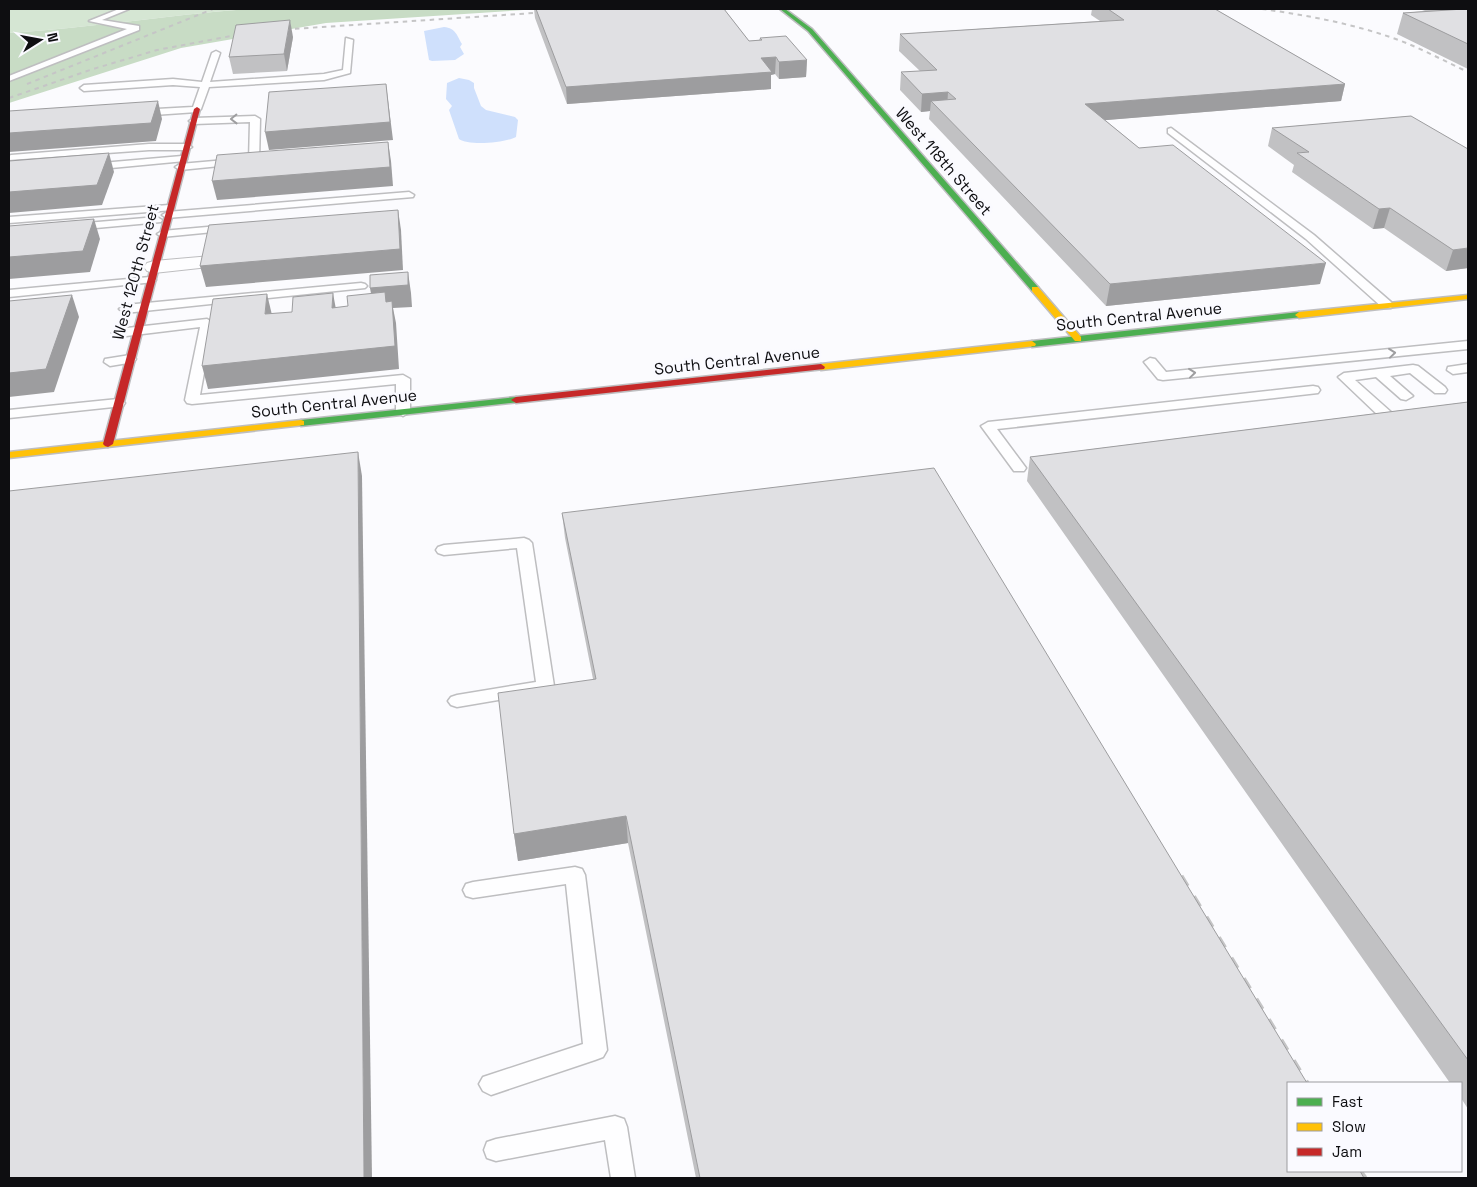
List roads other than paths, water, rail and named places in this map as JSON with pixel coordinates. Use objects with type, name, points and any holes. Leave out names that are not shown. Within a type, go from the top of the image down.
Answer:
[{"type":"street","name":"West 118th Street","points":[[782,9],[810,30],[1078,339]]},
{"type":"street","name":"West 120th Street","points":[[108,444],[167,214],[195,115]]},
{"type":"street","points":[[152,274],[211,262]]},
{"type":"street","name":"South Central Avenue","points":[[9,455],[1468,297]]},
{"type":"lane","points":[[9,79],[136,28],[93,22],[125,9]]},
{"type":"lane","points":[[84,88],[173,82],[205,85],[324,77],[347,71],[349,40]]},
{"type":"lane","points":[[195,115],[216,53]]},
{"type":"lane","points":[[77,168],[258,160],[255,119],[206,120],[195,115],[130,114]]},
{"type":"lane","points":[[1171,131],[1310,237],[1387,305]]},
{"type":"lane","points":[[11,158],[149,147],[187,147]]},
{"type":"lane","points":[[9,220],[167,214],[409,195]]},
{"type":"lane","points":[[66,228],[167,214]]},
{"type":"lane","points":[[162,234],[241,228]]},
{"type":"lane","points":[[9,294],[72,288],[152,274]]},
{"type":"lane","points":[[125,309],[361,286]]},
{"type":"lane","points":[[66,302],[72,288]]},
{"type":"lane","points":[[118,333],[207,323],[192,400],[403,379],[403,412]]},
{"type":"lane","points":[[1150,362],[1163,376],[1468,345]]},
{"type":"lane","points":[[1344,358],[1364,375]]},
{"type":"lane","points":[[110,362],[130,360]]},
{"type":"lane","points":[[1453,370],[1468,368]]},
{"type":"lane","points":[[1386,415],[1344,377],[1413,369],[1440,390]]},
{"type":"lane","points":[[1379,373],[1406,396]]},
{"type":"lane","points":[[1019,468],[988,426],[1312,390]]},
{"type":"lane","points":[[9,414],[118,403]]},
{"type":"lane","points":[[444,550],[524,543],[545,686],[457,701]]},
{"type":"lane","points":[[473,890],[575,875],[595,1050],[491,1084]]},
{"type":"lane","points":[[496,1150],[615,1127],[622,1178]]},
{"type":"water","points":[[444,27],[456,33],[462,44],[460,47],[464,54],[455,60],[429,60],[424,31]]},
{"type":"water","points":[[459,78],[474,83],[481,106],[486,110],[515,117],[518,120],[516,137],[487,143],[459,139],[449,110],[452,106],[446,99],[447,83]]},
{"type":"railway","points":[[27,84],[213,9]]},
{"type":"railway","points":[[1262,9],[1327,20],[1374,32],[1410,45],[1468,72]]},
{"type":"railway","points":[[277,30],[549,12]]},
{"type":"railway","points":[[9,98],[93,69],[157,50],[247,33]]},
{"type":"railway","points":[[1181,876],[1306,1082]]},
{"type":"railway","points":[[1361,1172],[1365,1178]]}]
